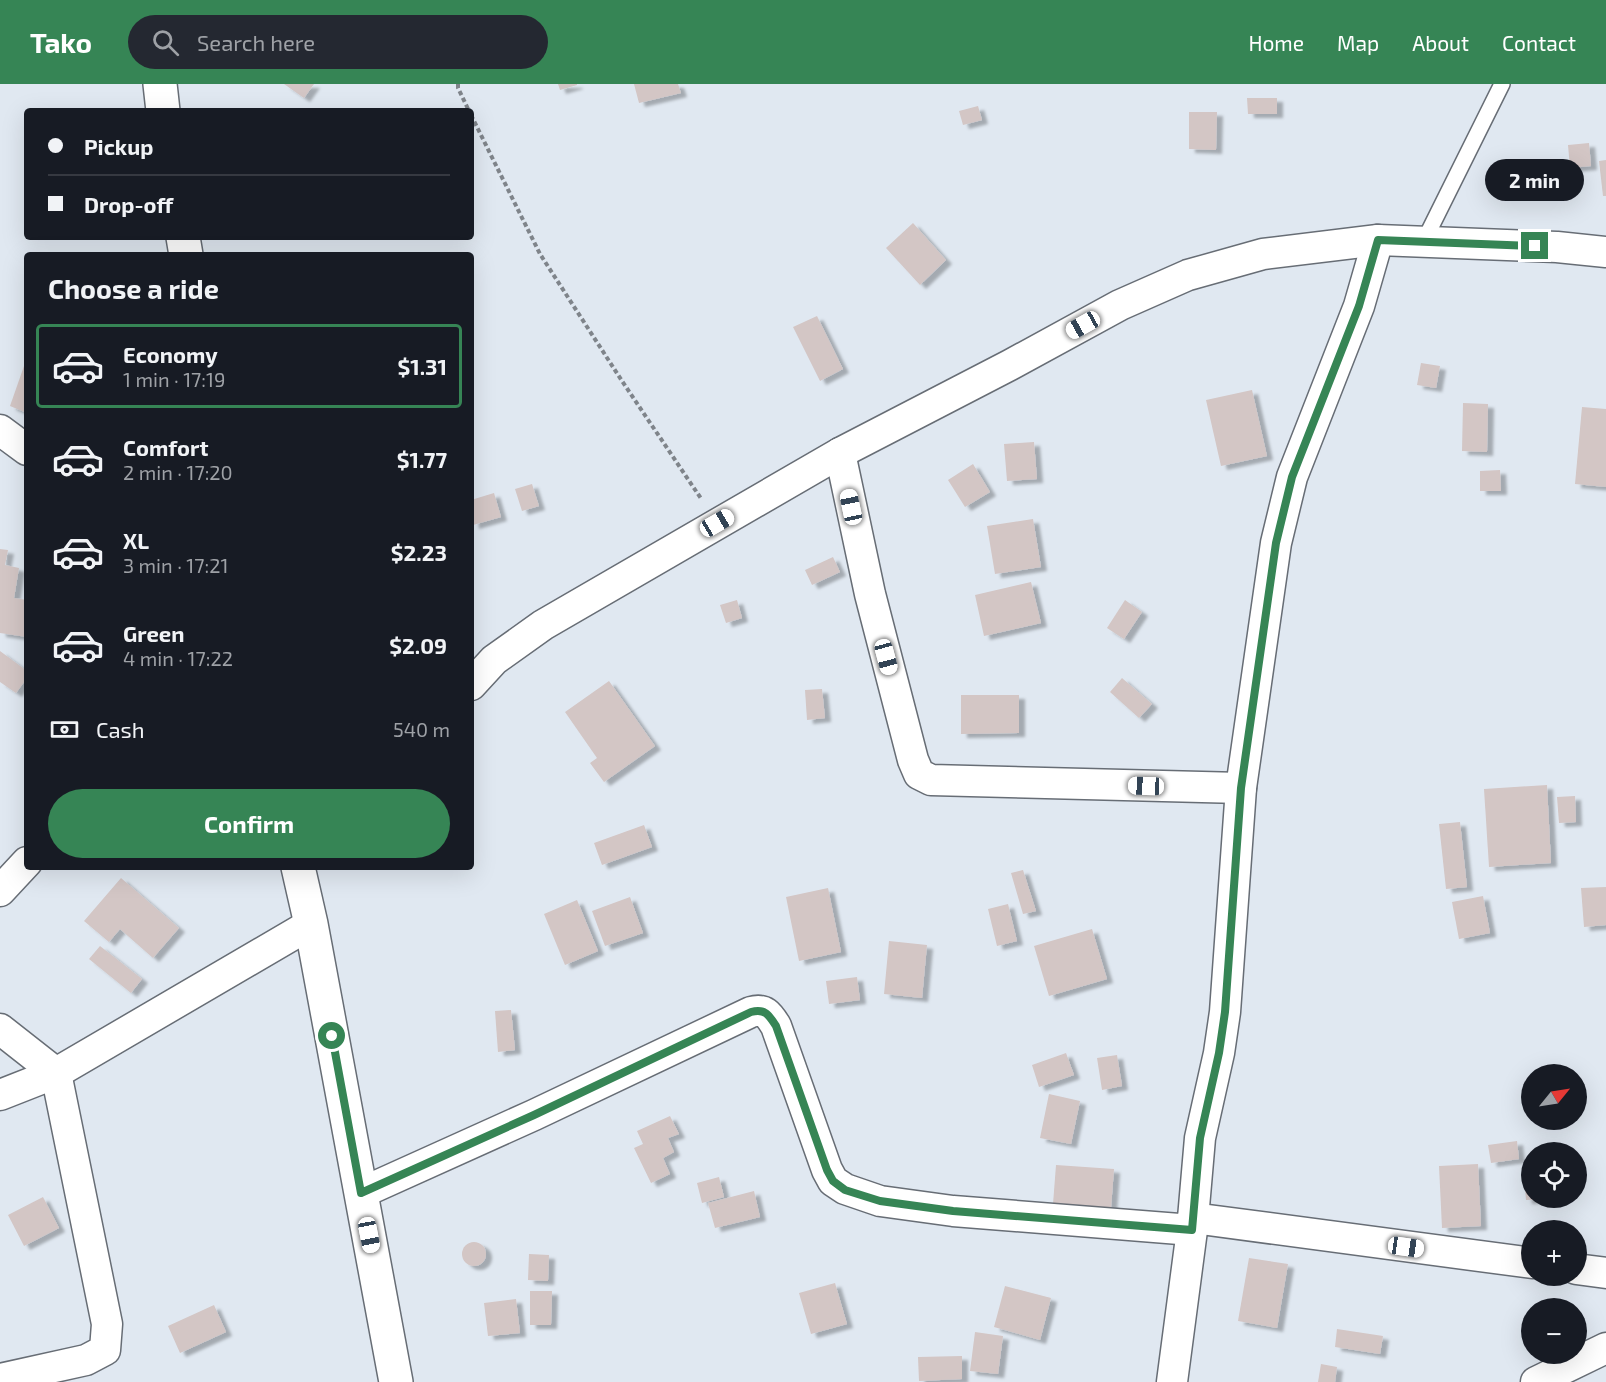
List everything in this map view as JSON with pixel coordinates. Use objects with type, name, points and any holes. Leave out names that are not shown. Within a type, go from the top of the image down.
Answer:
[{"type":"main road","points":[[160,84],[163,108]]},
{"type":"main road","points":[[299,870],[311,924],[396,1382]]},
{"type":"street","points":[[1172,1382],[1193,1224],[1200,1138],[1219,1053],[1225,1012],[1241,788],[1276,543],[1292,477],[1359,306],[1378,240]]},
{"type":"street","points":[[474,682],[494,660],[543,625],[717,523],[840,453],[1120,305],[1188,275],[1263,254],[1378,240],[1606,252]]},
{"type":"street","points":[[0,430],[24,448]]},
{"type":"street","points":[[840,453],[870,594],[913,760],[919,774],[931,780],[1241,788]]},
{"type":"street","points":[[0,891],[24,865]]},
{"type":"street","points":[[0,1095],[56,1073],[311,924]]},
{"type":"street","points":[[361,1193],[534,1115],[751,1012],[760,1010],[768,1013],[776,1026],[827,1170],[833,1181],[845,1190],[880,1201],[953,1211],[1193,1224],[1521,1262]]},
{"type":"street","points":[[0,1029],[56,1073],[107,1324],[105,1350],[86,1360],[0,1379]]},
{"type":"street","points":[[1587,1270],[1606,1273]]},
{"type":"street","points":[[1536,1382],[1606,1348]]},
{"type":"lane","points":[[1424,241],[1502,84]]},
{"type":"path","points":[[458,84],[468,108]]},
{"type":"path","points":[[474,121],[540,254],[717,523]]},
{"type":"building","points":[[284,84],[314,84],[304,98]]},
{"type":"building","points":[[558,84],[577,84],[577,85],[560,90]]},
{"type":"building","points":[[634,84],[678,84],[681,93],[639,103]]},
{"type":"building","points":[[1247,98],[1277,98],[1277,114],[1248,114]]},
{"type":"building","points":[[978,106],[982,120],[963,125],[959,111]]},
{"type":"building","points":[[1189,112],[1217,112],[1216,150],[1189,149]]},
{"type":"building","points":[[1589,143],[1591,166],[1570,168],[1568,145]]},
{"type":"building","points":[[1606,160],[1606,196],[1603,196],[1599,161]]},
{"type":"building","points":[[913,223],[946,260],[920,285],[886,248]]},
{"type":"building","points":[[817,316],[843,369],[820,381],[793,327]]},
{"type":"building","points":[[1421,363],[1440,366],[1436,388],[1417,385]]},
{"type":"building","points":[[24,366],[24,412],[10,406]]},
{"type":"building","points":[[1252,390],[1267,456],[1221,466],[1206,400]]},
{"type":"building","points":[[1463,403],[1488,404],[1487,452],[1462,451]]},
{"type":"building","points":[[1582,407],[1606,409],[1606,487],[1575,484]]},
{"type":"building","points":[[1034,442],[1037,479],[1007,481],[1004,444]]},
{"type":"building","points":[[973,464],[990,492],[965,507],[948,480]]},
{"type":"building","points":[[1500,470],[1501,491],[1480,491],[1480,471]]},
{"type":"building","points":[[532,484],[539,506],[522,511],[515,489]]},
{"type":"building","points":[[494,493],[501,517],[474,525],[474,499]]},
{"type":"building","points":[[1033,519],[1041,567],[995,574],[987,526]]},
{"type":"building","points":[[0,549],[8,550],[5,565],[19,568],[14,598],[24,600],[24,637],[0,633]]},
{"type":"building","points":[[833,557],[840,572],[812,585],[805,570]]},
{"type":"building","points":[[1031,582],[1041,623],[984,636],[975,595]]},
{"type":"building","points":[[737,600],[742,618],[726,623],[720,605]]},
{"type":"building","points":[[1125,600],[1142,612],[1124,639],[1107,628]]},
{"type":"building","points":[[0,651],[24,669],[24,682],[16,693],[0,682]]},
{"type":"building","points":[[1122,678],[1152,704],[1139,718],[1110,692]]},
{"type":"building","points":[[609,681],[655,746],[604,782],[590,763],[597,758],[565,712]]},
{"type":"building","points":[[822,689],[825,718],[807,720],[805,690]]},
{"type":"building","points":[[961,695],[1019,695],[1019,733],[961,734]]},
{"type":"building","points":[[1547,785],[1551,863],[1489,867],[1484,789]]},
{"type":"building","points":[[1575,796],[1576,822],[1559,823],[1557,797]]},
{"type":"building","points":[[1460,822],[1467,887],[1446,889],[1439,824]]},
{"type":"building","points":[[644,825],[652,847],[602,865],[594,843]]},
{"type":"building","points":[[1023,870],[1036,911],[1023,914],[1011,873]]},
{"type":"building","points":[[121,878],[179,928],[153,958],[120,929],[109,942],[84,921]]},
{"type":"building","points":[[1606,887],[1606,925],[1584,927],[1581,888]]},
{"type":"building","points":[[828,888],[841,952],[799,961],[786,897]]},
{"type":"building","points":[[1483,896],[1490,933],[1459,939],[1452,902]]},
{"type":"building","points":[[630,897],[643,933],[605,946],[592,911]]},
{"type":"building","points":[[577,900],[598,951],[565,965],[544,914]]},
{"type":"building","points":[[1008,904],[1017,941],[997,946],[988,909]]},
{"type":"building","points":[[1092,929],[1107,979],[1049,996],[1034,946]]},
{"type":"building","points":[[889,941],[927,945],[922,998],[884,994]]},
{"type":"building","points":[[100,946],[142,979],[131,993],[89,959]]},
{"type":"building","points":[[857,977],[860,1000],[829,1004],[826,981]]},
{"type":"building","points":[[511,1010],[515,1050],[498,1052],[495,1011]]},
{"type":"building","points":[[1066,1053],[1074,1075],[1039,1087],[1032,1065]]},
{"type":"building","points":[[1117,1055],[1122,1086],[1102,1090],[1097,1058]]},
{"type":"building","points":[[1049,1094],[1080,1101],[1071,1144],[1040,1138]]},
{"type":"building","points":[[670,1116],[679,1134],[668,1138],[674,1152],[663,1158],[670,1174],[651,1183],[634,1148],[643,1144],[637,1131]]},
{"type":"building","points":[[1517,1141],[1519,1159],[1491,1163],[1488,1145]]},
{"type":"building","points":[[1478,1164],[1481,1226],[1442,1228],[1439,1166]]},
{"type":"building","points":[[1056,1165],[1114,1169],[1111,1208],[1053,1204]]},
{"type":"building","points":[[719,1177],[724,1197],[702,1203],[697,1183]]},
{"type":"building","points":[[754,1191],[760,1217],[715,1228],[708,1203]]},
{"type":"building","points":[[43,1197],[59,1228],[24,1246],[8,1215]]},
{"type":"building","points":[[474,1242],[482,1246],[486,1254],[482,1262],[474,1266],[466,1262],[462,1254],[466,1246]]},
{"type":"building","points":[[529,1254],[549,1255],[548,1281],[528,1280]]},
{"type":"building","points":[[1249,1258],[1288,1264],[1277,1328],[1238,1321]]},
{"type":"building","points":[[835,1283],[847,1324],[811,1334],[799,1293]]},
{"type":"building","points":[[1005,1286],[1051,1298],[1040,1340],[994,1327]]},
{"type":"building","points":[[530,1291],[552,1291],[551,1325],[530,1325]]},
{"type":"building","points":[[516,1299],[520,1333],[488,1336],[484,1303]]},
{"type":"building","points":[[214,1305],[226,1332],[180,1353],[168,1326]]},
{"type":"building","points":[[1337,1329],[1383,1336],[1380,1354],[1335,1347]]},
{"type":"building","points":[[975,1332],[1003,1336],[998,1374],[970,1371]]},
{"type":"building","points":[[962,1356],[962,1379],[919,1381],[918,1357]]},
{"type":"building","points":[[1321,1364],[1337,1367],[1335,1382],[1318,1382]]},
{"type":"route","points":[[332,1036],[361,1193],[534,1115],[751,1012],[760,1010],[768,1013],[776,1026],[827,1170],[833,1181],[845,1190],[880,1201],[953,1211],[1192,1230],[1200,1138],[1219,1053],[1225,1012],[1241,788],[1276,543],[1292,477],[1359,306],[1378,240],[1535,246]]}]
